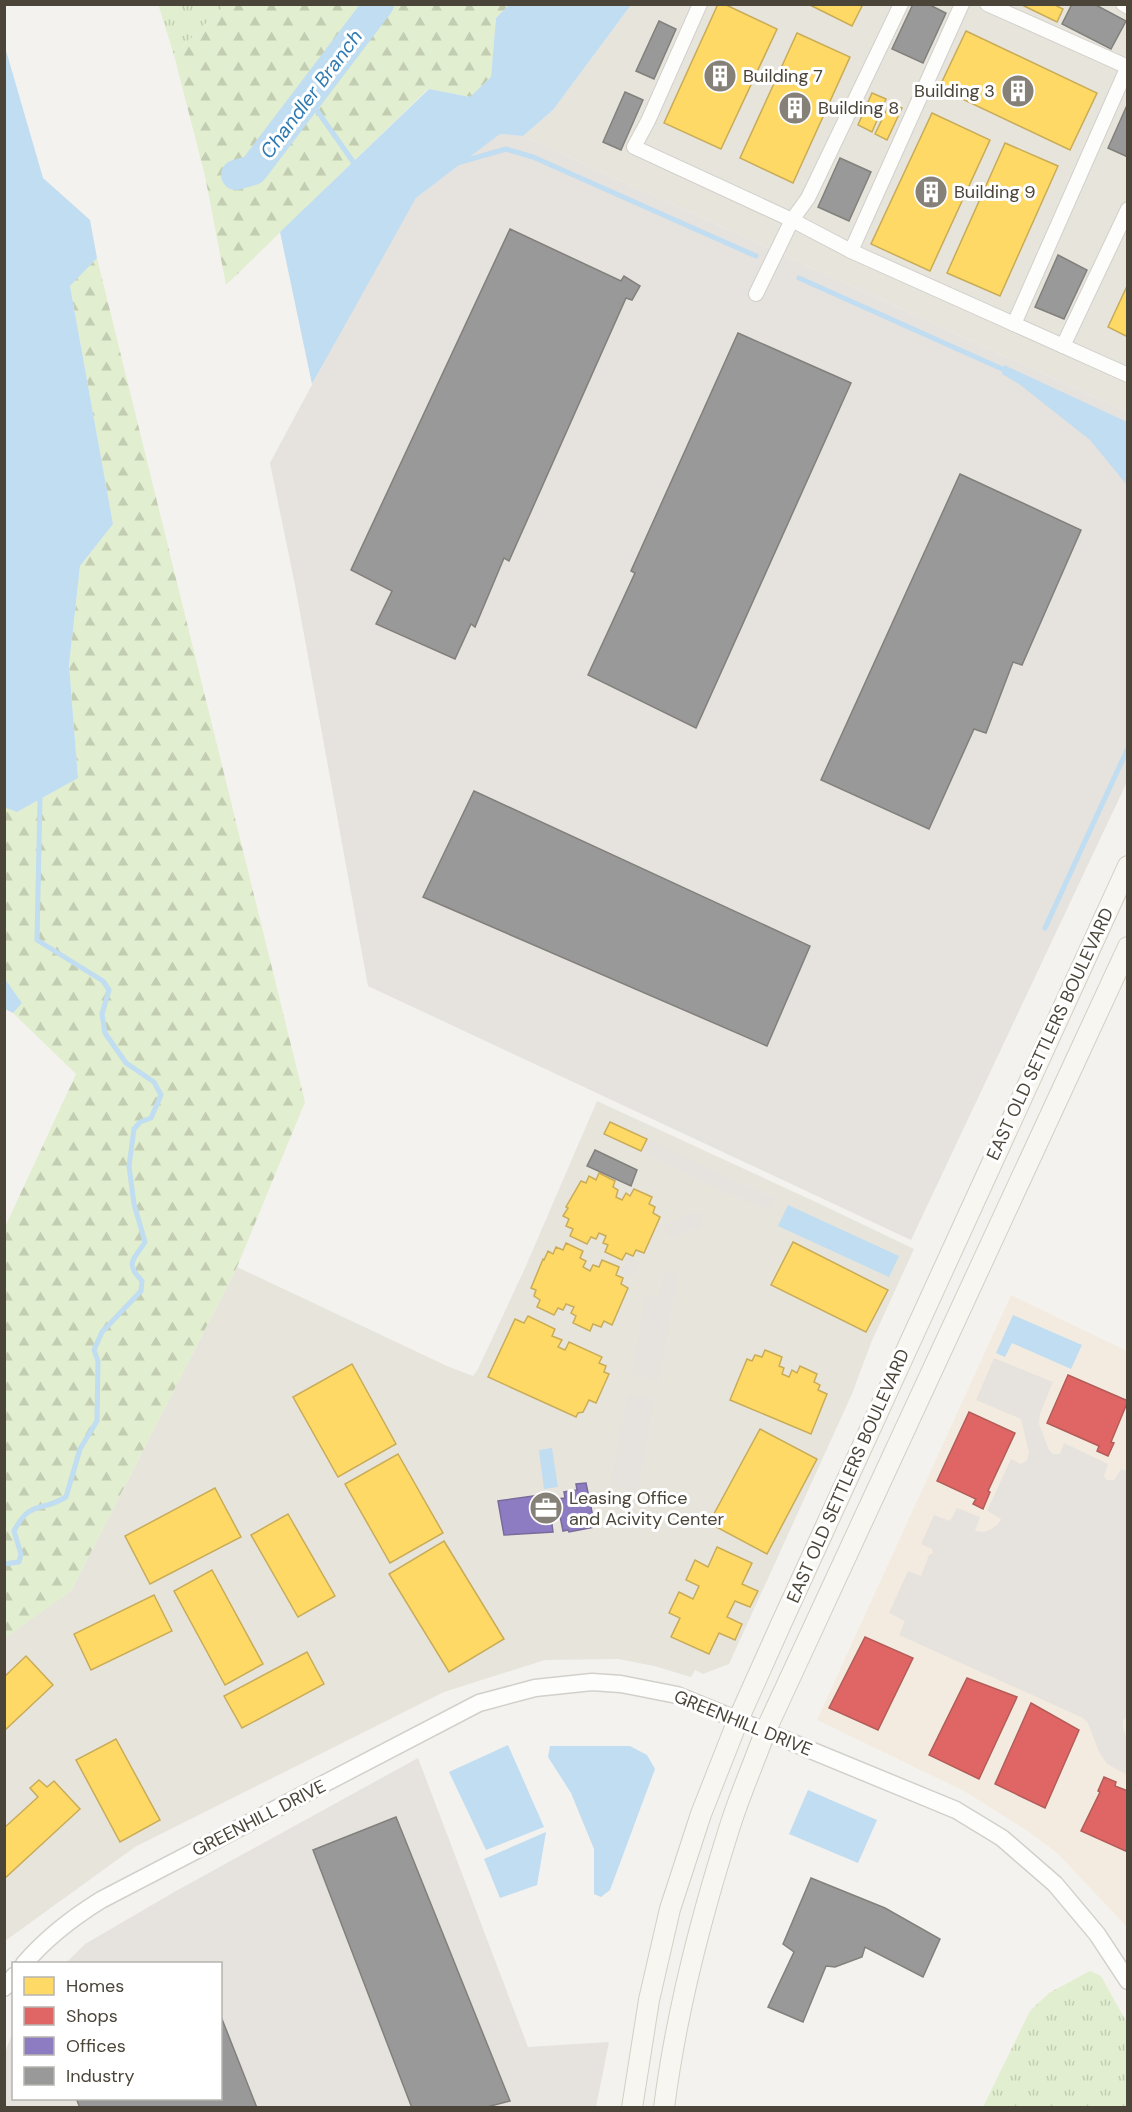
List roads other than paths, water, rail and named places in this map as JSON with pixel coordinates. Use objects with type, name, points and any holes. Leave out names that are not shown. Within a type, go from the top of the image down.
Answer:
[{"type":"main road","name":"EAST OLD SETTLERS BOULEVARD","points":[[632,2108],[649,2000],[669,1909],[701,1814],[738,1720],[1128,866]]},
{"type":"main road","name":"EAST OLD SETTLERS BOULEVARD","points":[[664,2108],[675,2034],[703,1919],[730,1825],[765,1732],[1128,947]]},
{"type":"street","points":[[700,4],[648,121],[634,147],[792,220],[851,250],[1128,375]]},
{"type":"street","points":[[756,294],[792,220],[808,198],[901,4]]},
{"type":"street","points":[[851,250],[962,4]]},
{"type":"street","points":[[987,4],[1127,67],[1014,324]]},
{"type":"street","points":[[1123,4],[1128,7]]},
{"type":"street","points":[[1063,346],[1128,209]]},
{"type":"street","name":"GREENHILL DRIVE","points":[[26,1962],[53,1934],[76,1915],[101,1900],[489,1700],[535,1688],[592,1682],[621,1684],[677,1695],[956,1810],[1002,1838],[1055,1884],[1097,1934],[1128,1981]]},
{"type":"water","points":[[509,5],[631,5],[553,110],[523,136],[500,134],[416,198],[312,384],[280,232],[429,89],[470,97],[491,77],[496,18]]},
{"type":"water","points":[[5,47],[43,178],[90,220],[97,258],[70,286],[113,524],[80,566],[69,665],[78,778],[17,812],[4,807]]},
{"type":"water","points":[[1004,365],[1127,422],[1127,485],[1090,440],[1019,384],[1002,374]]},
{"type":"water","points":[[5,979],[22,1003],[13,1013],[5,1009]]},
{"type":"water","points":[[788,1205],[899,1256],[889,1277],[778,1226]]},
{"type":"water","points":[[1013,1315],[1082,1345],[1071,1369],[1012,1343],[1005,1357],[996,1353]]},
{"type":"water","points":[[552,1448],[558,1487],[544,1489],[539,1450]]},
{"type":"water","points":[[508,1745],[544,1827],[486,1850],[449,1772]]},
{"type":"water","points":[[550,1746],[630,1746],[647,1755],[655,1769],[610,1890],[601,1897],[594,1894],[594,1849],[571,1793],[548,1757]]},
{"type":"water","points":[[808,1790],[877,1820],[858,1863],[789,1834]]},
{"type":"water","points":[[546,1832],[537,1885],[500,1898],[484,1859]]},
{"type":"waterway","name":"Chandler Branch","points":[[236,175],[253,170],[379,4]]},
{"type":"waterway","points":[[309,99],[356,166]]},
{"type":"waterway","points":[[457,163],[506,149],[533,157],[756,256]]},
{"type":"waterway","points":[[799,278],[1009,372]]},
{"type":"waterway","points":[[1045,928],[1128,748]]},
{"type":"waterway","points":[[4,1564],[19,1562],[21,1554],[14,1531],[26,1514],[66,1497],[80,1449],[97,1421],[98,1361],[94,1350],[102,1332],[141,1291],[142,1281],[132,1265],[134,1257],[145,1242],[134,1204],[129,1166],[134,1129],[140,1122],[151,1118],[161,1095],[154,1082],[126,1063],[105,1033],[102,1014],[109,990],[103,981],[37,940],[40,799],[38,793]]},
{"type":"place","name":"Building 7","points":[[720,76]]},
{"type":"place","name":"Building 3","points":[[1018,91]]},
{"type":"place","name":"Building 8","points":[[795,108]]},
{"type":"place","name":"Building 9","points":[[931,192]]},
{"type":"place","name":"Leasing Office and Acivity Center","points":[[546,1508]]}]
